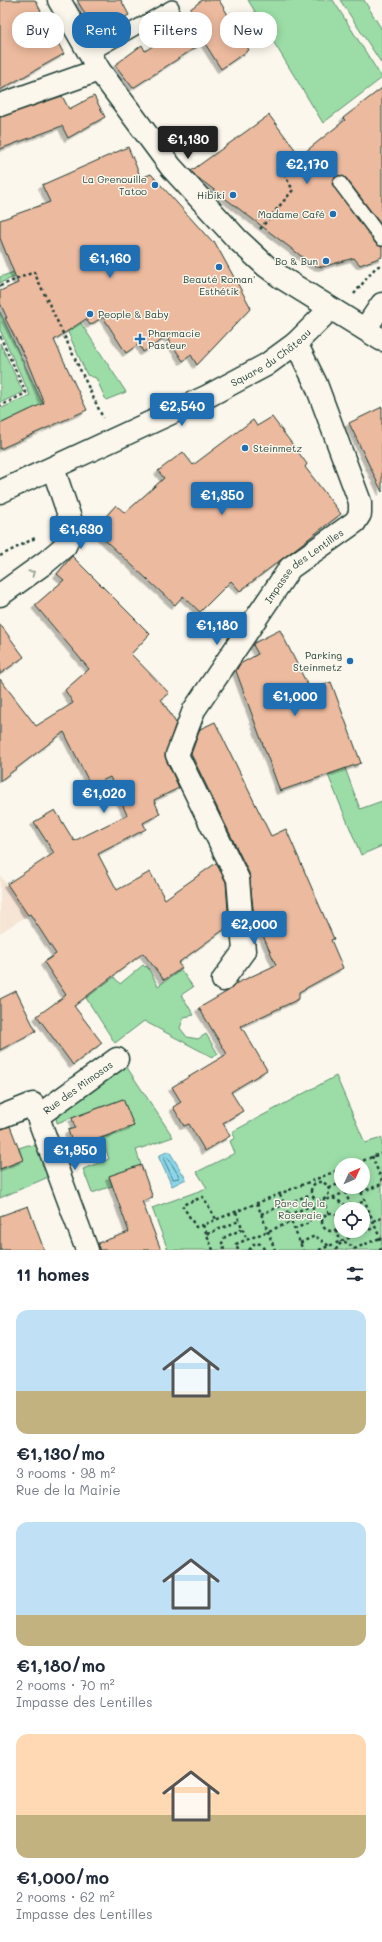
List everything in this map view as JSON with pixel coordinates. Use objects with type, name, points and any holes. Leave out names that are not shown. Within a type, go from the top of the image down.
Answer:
[{"type":"street","points":[[59,0],[94,62],[171,167],[245,246],[266,266],[330,309],[373,335],[382,304]]},
{"type":"street","points":[[0,106],[94,62]]},
{"type":"street","name":"Square du Château","points":[[0,492],[208,396],[266,365],[296,343],[330,309]]},
{"type":"street","name":"Impasse des Lentilles","points":[[223,980],[244,951],[238,879],[177,754],[194,710],[290,568],[355,522],[360,514],[360,502],[316,384],[296,343]]},
{"type":"street","points":[[0,595],[46,562],[65,546],[73,527],[53,468]]},
{"type":"street","name":"Rue des Mimosas","points":[[38,1116],[117,1058]]},
{"type":"street","name":"Rue des Mimosas","points":[[0,1117],[33,1104],[87,1250]]},
{"type":"lane","points":[[94,62],[172,7]]},
{"type":"lane","points":[[340,183],[382,239]]},
{"type":"path","points":[[245,246],[293,190],[278,164]]},
{"type":"path","points":[[352,296],[376,267],[382,265]]},
{"type":"path","points":[[0,286],[34,272],[97,407]]},
{"type":"path","points":[[0,336],[26,393],[0,406]]},
{"type":"path","points":[[0,556],[40,534]]},
{"type":"path","points":[[368,1158],[382,1152]]},
{"type":"path","points":[[370,1188],[382,1183],[372,1156]]},
{"type":"path","points":[[216,1219],[203,1197],[182,1205],[196,1227],[334,1172]]},
{"type":"path","points":[[316,1180],[324,1182],[329,1188],[328,1195],[323,1200]]},
{"type":"path","points":[[316,1180],[311,1186],[311,1194],[316,1199],[323,1200]]},
{"type":"path","points":[[329,1188],[334,1186]]},
{"type":"path","points":[[280,1194],[302,1249],[298,1250]]},
{"type":"path","points":[[261,1214],[311,1194]]},
{"type":"path","points":[[288,1215],[340,1194]]},
{"type":"path","points":[[363,1194],[365,1201]]},
{"type":"path","points":[[333,1197],[341,1202]]},
{"type":"path","points":[[323,1200],[329,1214]]},
{"type":"path","points":[[257,1203],[275,1250]]},
{"type":"path","points":[[294,1229],[309,1223],[314,1205]]},
{"type":"path","points":[[236,1212],[247,1240]]},
{"type":"path","points":[[334,1214],[329,1214],[323,1218],[323,1226],[328,1231],[334,1230]]},
{"type":"path","points":[[370,1214],[382,1242]]},
{"type":"path","points":[[373,1221],[382,1218]]},
{"type":"path","points":[[207,1234],[239,1221]]},
{"type":"path","points":[[238,1250],[236,1244],[291,1222]]},
{"type":"path","points":[[203,1225],[213,1250]]},
{"type":"path","points":[[370,1229],[376,1227]]},
{"type":"path","points":[[224,1250],[222,1243],[225,1237],[243,1229]]},
{"type":"path","points":[[300,1243],[315,1236],[330,1246]]},
{"type":"path","points":[[253,1238],[255,1243]]},
{"type":"path","points":[[339,1238],[341,1242]]},
{"type":"path","points":[[319,1250],[349,1238]]},
{"type":"path","points":[[341,1242],[349,1243],[354,1249],[381,1238]]},
{"type":"path","points":[[336,1250],[341,1242]]},
{"type":"path","points":[[249,1250],[255,1243]]},
{"type":"path","points":[[255,1243],[260,1244],[265,1250]]},
{"type":"shaded area","points":[[0,875],[28,915],[0,933]]},
{"type":"green space","points":[[248,0],[333,0],[382,78],[323,123],[277,48],[277,12],[255,12]]},
{"type":"green space","points":[[340,0],[364,0],[382,30],[382,64]]},
{"type":"green space","points":[[38,263],[65,299],[126,392],[106,400],[96,378],[87,375],[39,267],[0,283],[0,277]]},
{"type":"green space","points":[[0,312],[47,413],[29,410],[0,424],[0,409],[30,395],[0,330]]},
{"type":"green space","points":[[0,343],[23,392],[0,403]]},
{"type":"green space","points":[[345,768],[360,809],[382,801],[382,846],[361,855],[328,775]]},
{"type":"green space","points":[[143,965],[145,967],[147,966],[158,986],[181,970],[193,987],[181,995],[194,1015],[184,1017],[180,1028],[187,1037],[198,1039],[206,1034],[218,1054],[212,1057],[144,1021],[115,1043],[86,998],[114,977],[120,984]]},
{"type":"green space","points":[[126,1066],[173,1137],[136,1150],[141,1165],[109,1176],[112,1186],[92,1193],[83,1169],[109,1159],[102,1138],[134,1126],[123,1099],[57,1123],[56,1117]]},
{"type":"green space","name":"Parc de la Roseraie","points":[[336,1076],[365,1143],[382,1138],[382,1250],[168,1250],[152,1208],[207,1188],[197,1172],[235,1153],[230,1141],[235,1138],[232,1132]]},
{"type":"green space","points":[[28,1145],[37,1146],[47,1171],[46,1178],[0,1198],[0,1169],[23,1160],[19,1148]]},
{"type":"water","points":[[169,1151],[186,1179],[172,1186],[158,1156]]},
{"type":"building","points":[[0,0],[35,0],[41,12],[12,12],[12,48],[61,48],[64,54],[0,90]]},
{"type":"building","points":[[77,0],[121,0],[127,12],[84,12]]},
{"type":"building","points":[[202,0],[219,0],[226,12],[220,12],[220,48],[248,48],[249,50],[221,69],[208,48],[212,48],[212,12],[188,11]]},
{"type":"building","points":[[139,47],[144,48],[145,51],[150,48],[195,48],[133,88],[115,65]]},
{"type":"building","points":[[382,88],[382,226],[346,178],[339,175],[333,180],[332,184],[376,244],[382,247],[382,257],[360,265],[354,258],[322,267],[313,265],[191,171],[269,115],[300,156],[345,120],[343,118]]},
{"type":"building","points":[[62,96],[69,109],[94,96],[105,117],[68,138],[62,126],[0,149],[0,117]]},
{"type":"building","points":[[128,147],[141,178],[151,174],[212,242],[214,241],[251,308],[197,365],[191,355],[183,361],[167,337],[143,352],[139,344],[126,353],[103,317],[90,325],[86,319],[54,340],[87,410],[0,449],[0,424],[44,403],[26,359],[5,318],[7,318],[0,303],[0,291],[18,283],[0,238],[0,220],[50,202],[42,185]]},
{"type":"building","points":[[382,407],[382,492],[349,423]]},
{"type":"building","points":[[272,417],[307,464],[305,467],[341,514],[240,591],[231,581],[200,612],[183,596],[175,605],[94,530],[116,505],[125,513],[164,478],[158,471],[183,452],[193,465],[253,420],[257,426]]},
{"type":"building","points":[[72,556],[150,634],[131,654],[169,693],[161,699],[176,723],[165,756],[179,788],[154,800],[160,814],[143,823],[146,829],[98,854],[117,890],[150,872],[165,899],[216,863],[226,882],[229,926],[178,963],[182,968],[164,980],[143,953],[74,1006],[102,1043],[73,1065],[37,1016],[66,995],[44,962],[56,954],[30,914],[28,915],[7,884],[54,853],[34,822],[55,810],[74,841],[127,815],[110,777],[91,786],[64,732],[0,781],[0,679],[36,726],[73,703],[65,690],[89,669],[35,605],[64,580],[57,574]]},
{"type":"building","points":[[0,624],[24,657],[0,674]]},
{"type":"building","points":[[280,630],[310,690],[331,682],[361,763],[280,791],[236,671],[240,664],[258,654],[253,645],[254,643]]},
{"type":"building","points":[[215,722],[271,836],[286,829],[334,939],[331,940],[343,968],[299,992],[299,999],[241,1026],[267,1070],[231,1092],[243,1111],[223,1123],[230,1136],[205,1151],[189,1124],[184,1126],[173,1107],[181,1102],[172,1087],[227,1054],[199,1008],[228,991],[237,983],[276,965],[254,916],[249,873],[191,754],[200,729]]},
{"type":"building","points":[[16,991],[36,1031],[0,1050],[0,999]]},
{"type":"building","points":[[123,1099],[134,1126],[95,1140],[98,1147],[76,1155],[68,1130],[75,1128],[72,1118]]},
{"type":"building","points":[[10,1126],[23,1160],[0,1169],[0,1129]]},
{"type":"building","points":[[141,1165],[153,1198],[142,1201],[161,1250],[99,1250],[98,1243],[129,1232],[109,1176]]},
{"type":"building","points":[[28,1206],[44,1250],[0,1250],[0,1216]]},
{"type":"place","name":"La Grenouille Tatoo","points":[[155,185]]},
{"type":"place","name":"Hibiki","points":[[233,195]]},
{"type":"place","name":"Madame Café","points":[[333,214]]},
{"type":"place","name":"Bo & Bun","points":[[326,261]]},
{"type":"place","name":"Beauté Roman' Esthétik","points":[[219,267]]},
{"type":"place","name":"People & Baby","points":[[90,314]]},
{"type":"place","name":"Pharmacie Pasteur","points":[[140,339]]},
{"type":"place","name":"Steinmetz","points":[[245,448]]},
{"type":"place","name":"Parking Steinmetz","points":[[350,661]]}]
